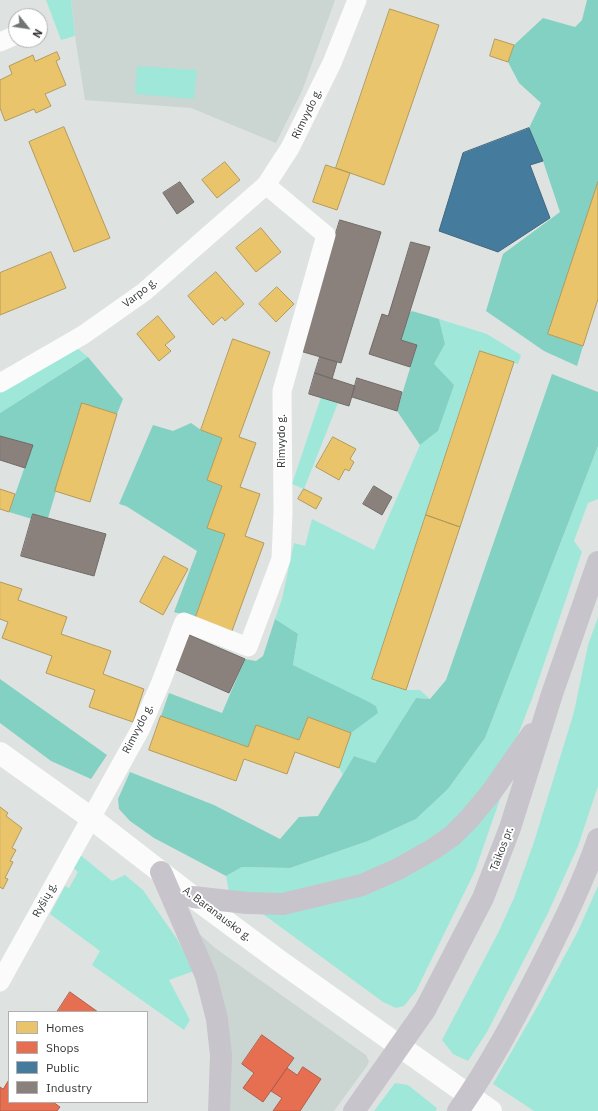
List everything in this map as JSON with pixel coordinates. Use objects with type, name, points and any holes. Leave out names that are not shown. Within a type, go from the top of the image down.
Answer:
[{"type":"main road","name":"Taikos pr.","points":[[354,1111],[400,1047],[429,1003],[483,898],[510,828],[546,713],[585,596],[598,562]]},
{"type":"main road","points":[[193,897],[247,903],[283,904],[362,885],[398,869],[452,836],[469,819],[517,758],[546,713]]},
{"type":"main road","points":[[463,1103],[491,1059],[526,997],[558,934],[591,860],[598,839]]},
{"type":"main road","points":[[161,872],[206,976],[217,1019],[221,1055],[219,1111]]},
{"type":"street","name":"Rimvydo g.","points":[[91,818],[140,730],[161,682],[184,622],[248,647],[281,559],[283,512],[282,392],[326,235],[266,185],[290,148],[332,63],[357,0]]},
{"type":"street","name":"Varpo g.","points":[[0,383],[83,335],[144,292],[266,185]]},
{"type":"street","name":"A. Baranausko g.","points":[[0,753],[91,818],[193,897],[281,962],[436,1072],[463,1103],[491,1111]]},
{"type":"street","name":"Ryšių g.","points":[[0,982],[91,818]]},
{"type":"shaded area","points":[[71,0],[335,0],[302,91],[276,143],[191,108],[85,100]]},
{"type":"shaded area","points":[[194,929],[215,948],[366,1055],[369,1061],[367,1066],[334,1111],[227,1111]]},
{"type":"green space","points":[[46,0],[71,0],[75,36],[61,40]]},
{"type":"green space","points":[[587,0],[598,0],[598,182],[548,334],[583,346],[577,366],[544,351],[486,311],[503,254],[560,212],[543,161],[529,128],[541,103],[519,83],[508,62],[514,45],[543,18],[575,27],[582,20]]},
{"type":"green space","points":[[137,66],[197,70],[194,99],[135,94]]},
{"type":"green space","points":[[412,311],[439,319],[445,344],[434,364],[454,385],[438,431],[420,445],[397,411],[417,345],[401,340],[409,313]]},
{"type":"green space","points":[[439,319],[487,334],[521,355],[518,364],[479,351],[372,678],[406,690],[420,690],[430,699],[416,698],[375,763],[354,756],[343,775],[339,768],[351,733],[377,713],[376,706],[293,665],[298,635],[275,619],[282,599],[294,543],[305,546],[312,519],[374,550],[420,445],[438,431],[434,364],[445,344]]},
{"type":"green space","points":[[77,348],[88,357],[0,413],[0,392]]},
{"type":"green space","points":[[88,357],[123,399],[117,414],[82,404],[48,518],[33,514],[32,519],[9,512],[32,446],[0,436],[0,413]]},
{"type":"green space","points":[[552,374],[598,392],[598,446],[485,738],[448,789],[416,819],[368,841],[290,868],[242,867],[226,876],[154,838],[130,821],[119,809],[118,799],[130,772],[214,805],[280,839],[299,817],[318,816],[354,756],[375,763],[416,698],[430,699],[446,680]]},
{"type":"green space","points":[[321,397],[338,403],[304,489],[292,484]]},
{"type":"green space","points":[[191,423],[201,430],[222,438],[207,480],[222,486],[208,528],[225,534],[195,618],[174,612],[197,551],[126,506],[119,504],[153,425],[173,431]]},
{"type":"green space","points":[[598,446],[598,499],[588,503],[574,541],[582,552],[533,696],[518,735],[502,764],[462,818],[391,867],[299,897],[229,892],[226,876],[242,867],[290,868],[368,841],[416,819],[448,789],[485,738]]},
{"type":"green space","points":[[598,617],[598,786],[578,846],[548,913],[487,1032],[468,1061],[453,1054],[442,1040],[498,933],[514,898],[534,842],[574,712],[588,645]]},
{"type":"green space","points":[[275,619],[298,634],[293,665],[376,706],[378,713],[351,733],[308,717],[299,740],[256,725],[248,747],[161,716],[169,693],[222,713],[245,659],[256,661],[263,656]]},
{"type":"green space","points":[[0,679],[107,755],[91,779],[51,761],[0,723]]},
{"type":"green space","points":[[500,799],[475,871],[416,991],[404,1006],[396,1008],[383,1002],[256,909],[273,912],[473,830]]},
{"type":"green space","points":[[78,853],[112,881],[125,875],[143,890],[177,939],[194,971],[169,980],[190,1020],[184,1030],[92,965],[100,951],[50,914],[65,886],[69,888],[78,872],[71,866]]},
{"type":"green space","points":[[598,886],[598,1111],[534,1111],[493,1084],[578,931]]},
{"type":"green space","points":[[395,1083],[408,1085],[437,1108],[436,1111],[374,1111]]},
{"type":"building: Homes","points":[[390,9],[439,25],[384,185],[336,168]]},
{"type":"building: Homes","points":[[495,39],[514,45],[508,62],[490,56]]},
{"type":"building: Homes","points":[[57,52],[60,59],[56,61],[66,85],[45,94],[51,106],[36,113],[34,109],[5,121],[0,108],[0,80],[12,74],[9,66],[33,55],[35,61]]},
{"type":"building: Homes","points":[[64,127],[110,238],[74,252],[29,142]]},
{"type":"building: Homes","points":[[225,162],[240,180],[217,198],[202,180]]},
{"type":"building: Homes","points":[[326,165],[350,173],[337,210],[313,202]]},
{"type":"building: Homes","points":[[598,182],[598,299],[583,346],[548,334]]},
{"type":"building: Homes","points":[[261,228],[281,252],[256,272],[236,248]]},
{"type":"building: Homes","points":[[51,252],[66,288],[0,315],[0,273]]},
{"type":"building: Homes","points":[[216,272],[244,304],[225,321],[222,317],[213,325],[188,296]]},
{"type":"building: Homes","points":[[277,287],[294,304],[276,322],[259,304]]},
{"type":"building: Homes","points":[[158,316],[175,337],[165,345],[171,351],[159,361],[137,334]]},
{"type":"building: Homes","points":[[233,339],[270,352],[239,437],[256,443],[240,487],[260,494],[245,536],[264,543],[232,631],[195,618],[225,534],[207,528],[222,486],[207,480],[222,438],[201,430]]},
{"type":"building: Homes","points":[[480,351],[514,362],[460,527],[426,515]]},
{"type":"building: Homes","points":[[82,403],[117,414],[90,502],[55,491]]},
{"type":"building: Homes","points":[[333,437],[356,449],[350,459],[354,462],[349,471],[345,469],[339,480],[316,467]]},
{"type":"building: Homes","points":[[0,489],[15,494],[9,512],[0,509]]},
{"type":"building: Homes","points":[[304,489],[322,498],[316,509],[298,499]]},
{"type":"building: Homes","points":[[426,515],[460,527],[406,690],[372,679]]},
{"type":"building: Homes","points":[[164,556],[188,569],[163,615],[140,602]]},
{"type":"building: Homes","points":[[0,582],[22,589],[18,600],[67,617],[61,634],[111,651],[103,674],[144,689],[133,722],[89,707],[95,690],[46,673],[52,656],[2,638],[8,622],[0,619]]},
{"type":"building: Homes","points":[[161,716],[248,747],[256,725],[299,740],[308,717],[351,733],[339,768],[295,752],[287,774],[244,759],[236,781],[149,750]]},
{"type":"building: Homes","points":[[0,807],[8,813],[6,816],[22,828],[12,848],[16,850],[10,861],[13,862],[5,878],[8,879],[3,889],[0,887]]},
{"type":"building: Shops","points":[[70,992],[97,1011],[58,1011]]},
{"type":"building: Shops","points":[[262,1035],[294,1058],[263,1102],[243,1088],[254,1073],[242,1064]]},
{"type":"building: Shops","points":[[303,1067],[321,1079],[300,1111],[273,1111],[282,1098],[271,1091],[287,1068],[297,1075]]},
{"type":"building: Shops","points":[[8,1082],[8,1103],[54,1103],[60,1107],[57,1111],[0,1111],[0,1087],[3,1089]]},
{"type":"building: Public","points":[[529,128],[543,161],[530,165],[550,218],[498,252],[439,231],[463,153]]},
{"type":"building: Industry","points":[[180,182],[194,202],[177,214],[163,193]]},
{"type":"building: Industry","points":[[340,220],[381,232],[341,363],[300,351]]},
{"type":"building: Industry","points":[[411,242],[430,247],[401,340],[417,345],[410,367],[369,354],[382,314],[388,316]]},
{"type":"building: Industry","points":[[320,357],[337,362],[332,379],[315,373]]},
{"type":"building: Industry","points":[[315,373],[355,386],[349,406],[309,394]]},
{"type":"building: Industry","points":[[357,378],[402,392],[397,411],[352,397]]},
{"type":"building: Industry","points":[[0,436],[33,445],[25,468],[0,460]]},
{"type":"building: Industry","points":[[374,486],[392,497],[382,515],[363,504]]},
{"type":"building: Industry","points":[[33,514],[106,534],[94,576],[21,556]]},
{"type":"building: Industry","points":[[187,634],[245,659],[229,693],[172,668]]}]
